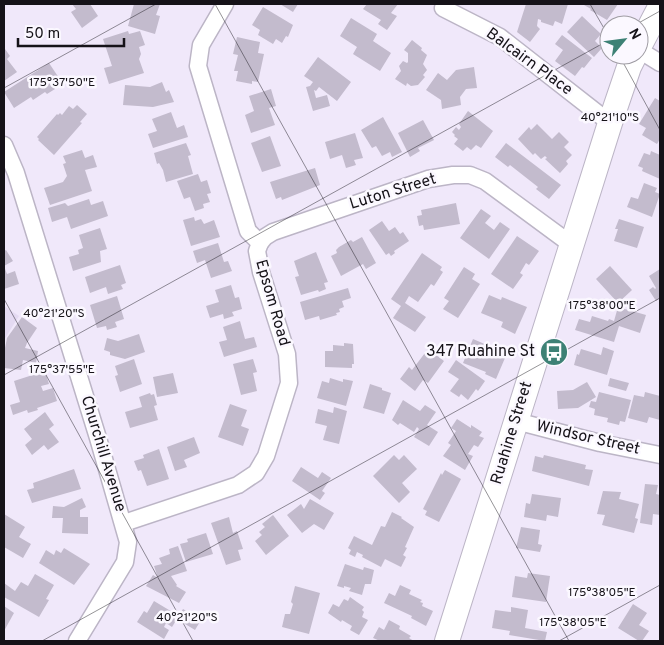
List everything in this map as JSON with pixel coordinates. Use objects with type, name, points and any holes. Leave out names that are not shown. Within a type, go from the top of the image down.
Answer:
[{"type":"street","name":"Epsom Road","points":[[124,523],[238,485],[256,473],[266,456],[289,383],[287,354],[261,272],[257,252],[260,243],[248,231],[198,66],[202,45],[225,4]]},
{"type":"street","points":[[649,28],[660,7]]},
{"type":"street","name":"Balcairn Place","points":[[443,8],[500,37],[610,122]]},
{"type":"street","points":[[649,55],[660,63]]},
{"type":"street","name":"Ruahine Street","points":[[447,641],[610,122],[631,65]]},
{"type":"street","name":"Churchill Avenue","points":[[4,145],[16,173],[124,523],[128,542],[125,562],[77,641]]},
{"type":"street","name":"Luton Street","points":[[260,243],[273,232],[428,179],[454,175],[470,175],[485,181],[572,245]]},
{"type":"street","name":"Windsor Street","points":[[516,421],[600,443],[660,455]]},
{"type":"shaded area","points":[[4,306],[19,316],[4,340]]},
{"type":"building","points":[[72,4],[90,4],[98,16],[82,28],[71,12],[76,9]]},
{"type":"building","points":[[134,4],[160,4],[156,15],[160,16],[155,34],[128,26]]},
{"type":"building","points":[[280,4],[298,4],[293,12]]},
{"type":"building","points":[[367,4],[398,4],[391,13],[397,16],[387,30],[378,24],[381,20],[363,9]]},
{"type":"building","points":[[526,4],[568,4],[562,24],[555,21],[553,26],[538,19],[537,26],[540,29],[530,42],[517,32]]},
{"type":"building","points":[[618,4],[610,15],[599,15],[584,5]]},
{"type":"building","points":[[263,7],[293,25],[288,37],[286,36],[282,43],[276,39],[273,44],[258,35],[260,30],[252,25]]},
{"type":"building","points":[[582,16],[599,32],[599,36],[595,41],[599,45],[599,51],[594,57],[567,32]]},
{"type":"building","points":[[351,18],[377,34],[373,41],[391,53],[380,71],[353,54],[357,47],[340,36]]},
{"type":"building","points":[[128,31],[129,34],[140,31],[145,45],[139,47],[141,54],[139,59],[144,73],[109,84],[104,68],[112,66],[103,39]]},
{"type":"building","points":[[562,35],[592,58],[575,76],[555,61],[563,50],[555,44]]},
{"type":"building","points":[[237,37],[260,42],[258,53],[264,54],[258,82],[252,81],[252,84],[236,81],[238,71],[234,71],[238,55],[233,54]]},
{"type":"building","points":[[412,40],[427,55],[423,64],[427,70],[423,75],[425,77],[418,85],[411,86],[407,83],[406,86],[395,79],[401,71],[399,66],[403,61],[408,62],[408,53],[404,50]]},
{"type":"building","points":[[5,49],[10,56],[7,59],[17,72],[4,81]]},
{"type":"building","points":[[318,57],[351,82],[337,101],[319,87],[316,91],[314,90],[316,98],[327,95],[330,106],[313,111],[306,87],[310,86],[313,82],[304,76]]},
{"type":"building","points":[[49,63],[61,81],[53,86],[55,89],[47,94],[45,92],[33,100],[31,97],[14,108],[4,92]]},
{"type":"building","points":[[474,67],[477,88],[466,89],[460,97],[461,105],[442,109],[441,100],[426,90],[438,73],[447,80],[456,70]]},
{"type":"building","points":[[162,82],[166,92],[169,90],[174,102],[153,107],[123,105],[125,85],[150,87]]},
{"type":"building","points":[[271,89],[276,106],[269,108],[275,125],[251,133],[245,115],[254,111],[249,96]]},
{"type":"building","points":[[655,98],[660,101],[660,139],[657,144],[642,135],[646,128],[639,124]]},
{"type":"building","points":[[77,105],[87,114],[80,122],[82,123],[54,155],[37,137],[57,114],[60,113],[62,115],[69,106],[73,109]]},
{"type":"building","points":[[468,111],[493,131],[481,148],[476,145],[471,150],[467,147],[463,151],[454,144],[458,139],[452,132],[456,127],[459,130],[461,127],[459,124]]},
{"type":"building","points":[[171,112],[177,128],[184,125],[188,137],[153,148],[148,134],[157,131],[152,119]]},
{"type":"building","points":[[383,117],[402,152],[392,157],[390,152],[382,156],[376,146],[372,148],[361,130]]},
{"type":"building","points":[[423,120],[434,140],[418,148],[420,151],[410,157],[398,133]]},
{"type":"building","points":[[537,124],[552,139],[559,132],[569,142],[564,147],[572,155],[566,161],[568,164],[560,173],[545,159],[547,158],[545,156],[541,159],[535,153],[533,155],[518,139],[529,127],[531,130]]},
{"type":"building","points":[[355,133],[363,158],[354,160],[356,165],[346,168],[342,155],[330,159],[325,142]]},
{"type":"building","points":[[270,136],[281,166],[262,172],[251,143]]},
{"type":"building","points":[[186,143],[191,155],[188,156],[193,174],[166,182],[163,170],[159,163],[157,164],[154,153]]},
{"type":"building","points":[[506,143],[561,185],[549,199],[536,189],[538,187],[510,165],[508,167],[495,157]]},
{"type":"building","points":[[82,150],[85,158],[93,155],[97,167],[85,170],[92,191],[50,205],[44,188],[63,182],[67,176],[63,164],[66,163],[63,156]]},
{"type":"building","points":[[651,151],[660,155],[660,179],[642,171],[643,168],[638,166],[644,153],[650,155]]},
{"type":"building","points":[[315,168],[320,185],[282,200],[281,197],[276,199],[270,182]]},
{"type":"building","points":[[198,174],[201,182],[207,180],[211,193],[207,194],[210,202],[203,204],[204,208],[195,211],[190,197],[184,199],[177,181]]},
{"type":"building","points":[[644,183],[657,188],[655,192],[660,194],[652,217],[627,207],[631,197],[638,199]]},
{"type":"building","points":[[89,199],[91,205],[103,201],[108,216],[71,229],[67,217],[52,222],[48,208],[65,203],[68,206]]},
{"type":"building","points":[[456,203],[460,224],[424,230],[423,225],[419,226],[417,216],[422,215],[421,210]]},
{"type":"building","points":[[481,209],[491,216],[485,223],[494,230],[500,222],[510,229],[489,259],[460,238]]},
{"type":"building","points":[[194,217],[195,221],[201,219],[204,224],[214,220],[220,237],[191,246],[183,220]]},
{"type":"building","points":[[619,219],[644,227],[637,248],[614,241],[618,229],[615,229]]},
{"type":"building","points":[[382,221],[389,231],[395,227],[400,234],[403,232],[409,241],[394,251],[395,253],[391,256],[389,253],[386,255],[369,230]]},
{"type":"building","points":[[100,228],[107,249],[100,251],[101,262],[73,271],[69,257],[79,254],[78,250],[83,248],[79,235]]},
{"type":"building","points":[[517,236],[539,251],[529,265],[526,263],[520,273],[523,275],[513,289],[491,274]]},
{"type":"building","points":[[362,237],[376,263],[366,269],[363,264],[341,276],[331,256],[337,253],[336,250],[339,247],[351,240],[353,242]]},
{"type":"building","points":[[218,243],[224,262],[228,261],[232,271],[211,278],[205,260],[197,263],[193,251]]},
{"type":"building","points":[[6,250],[13,261],[4,266],[4,251]]},
{"type":"building","points":[[316,252],[328,282],[324,283],[326,289],[301,295],[295,277],[299,276],[294,261]]},
{"type":"building","points":[[422,253],[442,267],[440,270],[443,272],[434,286],[431,284],[418,302],[409,296],[405,303],[426,317],[415,332],[393,318],[401,306],[391,299]]},
{"type":"building","points":[[120,265],[126,283],[121,285],[123,289],[108,294],[106,287],[90,293],[85,277]]},
{"type":"building","points":[[4,266],[7,274],[15,271],[19,284],[4,289]]},
{"type":"building","points":[[610,266],[632,290],[618,303],[596,279]]},
{"type":"building","points":[[464,267],[475,274],[472,279],[480,284],[458,318],[443,309],[449,301],[444,298]]},
{"type":"building","points":[[660,269],[660,298],[656,301],[649,290],[653,287],[656,288],[649,276]]},
{"type":"building","points":[[231,285],[235,298],[239,297],[242,309],[232,312],[234,316],[224,319],[223,314],[210,318],[206,306],[219,302],[215,290]]},
{"type":"building","points":[[348,288],[351,298],[342,301],[344,307],[339,309],[340,312],[336,313],[337,315],[320,320],[319,316],[305,320],[300,302]]},
{"type":"building","points":[[489,295],[501,300],[502,297],[527,307],[515,334],[501,327],[503,322],[481,313]]},
{"type":"building","points":[[117,296],[124,319],[115,322],[117,327],[107,330],[106,326],[97,328],[90,305]]},
{"type":"building","points":[[618,307],[646,315],[640,333],[619,326],[614,342],[575,330],[579,319],[590,322],[592,316],[614,321]]},
{"type":"building","points":[[22,317],[37,328],[25,348],[38,351],[36,363],[23,360],[21,370],[4,368],[7,338]]},
{"type":"building","points":[[240,321],[245,339],[254,337],[257,347],[224,357],[219,342],[227,340],[223,327]]},
{"type":"building","points":[[139,334],[145,352],[125,359],[110,355],[110,352],[104,350],[107,338],[118,341]]},
{"type":"building","points":[[473,339],[487,345],[487,351],[505,358],[496,379],[485,374],[486,372],[463,363]]},
{"type":"building","points":[[344,343],[353,344],[354,364],[352,364],[352,368],[325,367],[325,351],[333,351],[333,345],[344,346]]},
{"type":"building","points":[[603,347],[614,351],[607,375],[574,365],[577,354],[579,355],[581,349],[601,355]]},
{"type":"building","points":[[428,349],[444,361],[428,383],[423,380],[415,391],[400,379],[409,367],[412,370]]},
{"type":"building","points":[[134,359],[142,384],[120,392],[115,376],[118,375],[115,366]]},
{"type":"building","points":[[253,359],[257,372],[253,373],[257,391],[241,395],[233,364]]},
{"type":"building","points":[[456,360],[485,381],[468,400],[461,394],[459,397],[450,391],[459,379],[448,372]]},
{"type":"building","points":[[45,371],[49,384],[41,386],[43,391],[53,388],[57,401],[37,408],[38,410],[28,413],[27,410],[13,415],[10,405],[20,402],[14,381]]},
{"type":"building","points":[[173,373],[178,393],[157,397],[153,377]]},
{"type":"building","points":[[330,378],[343,382],[343,379],[353,381],[346,406],[317,398],[322,381],[329,383]]},
{"type":"building","points":[[610,378],[629,383],[626,391],[608,386]]},
{"type":"building","points":[[587,382],[596,397],[578,408],[558,409],[557,391],[573,390]]},
{"type":"building","points":[[370,384],[391,393],[384,414],[363,408]]},
{"type":"building","points":[[599,392],[631,400],[625,422],[620,421],[619,425],[607,422],[608,418],[594,415],[595,409],[589,407],[591,401],[596,402]]},
{"type":"building","points":[[645,392],[660,396],[660,420],[649,417],[647,423],[628,418],[634,395],[644,397]]},
{"type":"building","points":[[150,393],[151,395],[154,394],[157,405],[154,406],[158,420],[130,428],[125,412],[142,407],[139,397]]},
{"type":"building","points":[[403,400],[420,411],[425,405],[436,412],[427,425],[438,432],[429,446],[414,437],[419,429],[417,427],[414,432],[400,423],[398,425],[392,420]]},
{"type":"building","points":[[230,404],[247,410],[241,426],[249,429],[243,446],[218,437]]},
{"type":"building","points":[[334,407],[347,411],[339,444],[323,440],[327,426],[315,423],[318,409],[333,413]]},
{"type":"building","points":[[45,412],[54,425],[49,429],[59,442],[48,450],[44,445],[32,455],[25,445],[32,439],[24,429]]},
{"type":"building","points":[[457,419],[471,428],[471,425],[482,432],[479,436],[484,438],[478,447],[474,445],[468,454],[473,456],[465,470],[443,456],[451,445],[448,443],[456,431],[451,428]]},
{"type":"building","points":[[194,437],[200,453],[184,460],[187,467],[175,471],[167,447]]},
{"type":"building","points":[[159,449],[169,479],[147,486],[141,470],[138,471],[134,461],[144,458],[143,455]]},
{"type":"building","points":[[394,455],[399,460],[404,455],[417,469],[402,483],[410,492],[399,503],[373,476]]},
{"type":"building","points":[[544,455],[586,465],[585,469],[593,470],[589,486],[532,471],[535,456],[543,458]]},
{"type":"building","points":[[301,467],[318,478],[322,472],[331,478],[322,491],[325,493],[320,500],[292,481]]},
{"type":"building","points":[[74,469],[81,489],[32,503],[27,490],[34,488],[33,483]]},
{"type":"building","points":[[445,470],[461,479],[439,522],[425,515],[427,511],[423,509],[441,473],[442,475]]},
{"type":"building","points":[[645,484],[658,485],[656,494],[660,495],[660,515],[653,514],[652,525],[640,523]]},
{"type":"building","points":[[603,491],[621,492],[619,499],[639,504],[635,518],[638,519],[634,533],[602,525],[605,515],[597,514]]},
{"type":"building","points":[[532,494],[561,498],[558,517],[547,515],[546,521],[524,517],[526,503],[530,504]]},
{"type":"building","points":[[82,498],[86,507],[80,510],[80,517],[88,517],[88,534],[62,533],[63,518],[52,518],[53,506],[64,507]]},
{"type":"building","points":[[310,499],[334,513],[324,530],[314,524],[302,533],[287,515],[301,504],[304,509]]},
{"type":"building","points":[[392,512],[402,517],[414,527],[405,547],[407,548],[403,555],[406,557],[401,567],[385,559],[381,567],[362,557],[363,555],[357,552],[355,557],[349,554],[351,550],[348,548],[354,536],[372,545],[381,526],[385,527]]},
{"type":"building","points":[[4,514],[25,527],[19,537],[31,544],[23,558],[4,547]]},
{"type":"building","points":[[273,515],[289,536],[266,555],[255,541],[262,535],[259,532],[265,527],[262,524]]},
{"type":"building","points":[[229,517],[233,533],[237,531],[243,549],[238,550],[241,560],[226,565],[211,523]]},
{"type":"building","points":[[521,527],[540,530],[538,544],[542,545],[540,552],[516,548]]},
{"type":"building","points":[[206,533],[213,554],[186,562],[180,544],[188,542],[187,539]]},
{"type":"building","points":[[178,546],[187,571],[171,576],[176,586],[186,592],[179,603],[146,586],[153,575],[158,578],[154,566],[162,564],[159,558],[170,554],[169,549]]},
{"type":"building","points":[[64,548],[90,564],[74,585],[39,563],[46,550],[54,555],[56,550],[61,553]]},
{"type":"building","points":[[345,564],[363,570],[364,567],[374,570],[371,584],[365,584],[362,595],[349,591],[351,588],[337,586]]},
{"type":"building","points":[[528,573],[550,576],[546,602],[512,597],[515,576],[527,578]]},
{"type":"building","points":[[35,574],[54,585],[46,599],[49,600],[39,617],[4,597],[4,583],[15,591],[21,582],[28,586]]},
{"type":"building","points":[[400,585],[411,590],[409,594],[422,600],[420,602],[423,603],[422,606],[433,611],[426,626],[411,618],[412,616],[384,603],[389,593],[395,596]]},
{"type":"building","points":[[295,586],[320,593],[309,634],[282,627],[285,614],[290,614]]},
{"type":"building","points":[[350,597],[364,607],[362,617],[368,620],[359,635],[350,630],[352,626],[342,620],[341,622],[328,613],[333,604],[339,607],[344,599],[348,601]]},
{"type":"building","points":[[154,601],[179,616],[183,609],[201,620],[195,630],[177,619],[172,627],[166,623],[164,627],[169,630],[164,639],[137,622],[144,611],[147,613]]},
{"type":"building","points":[[633,604],[647,613],[639,625],[649,631],[642,641],[618,628]]},
{"type":"building","points":[[4,606],[14,613],[4,631]]},
{"type":"building","points":[[511,607],[528,610],[525,628],[547,632],[545,641],[509,635],[510,631],[492,628],[495,610],[511,612]]},
{"type":"building","points":[[389,620],[400,626],[399,629],[411,636],[409,638],[414,641],[380,641],[373,638],[379,627],[384,630]]},
{"type":"place","name":"347 Ruahine St","points":[[554,352]]}]
